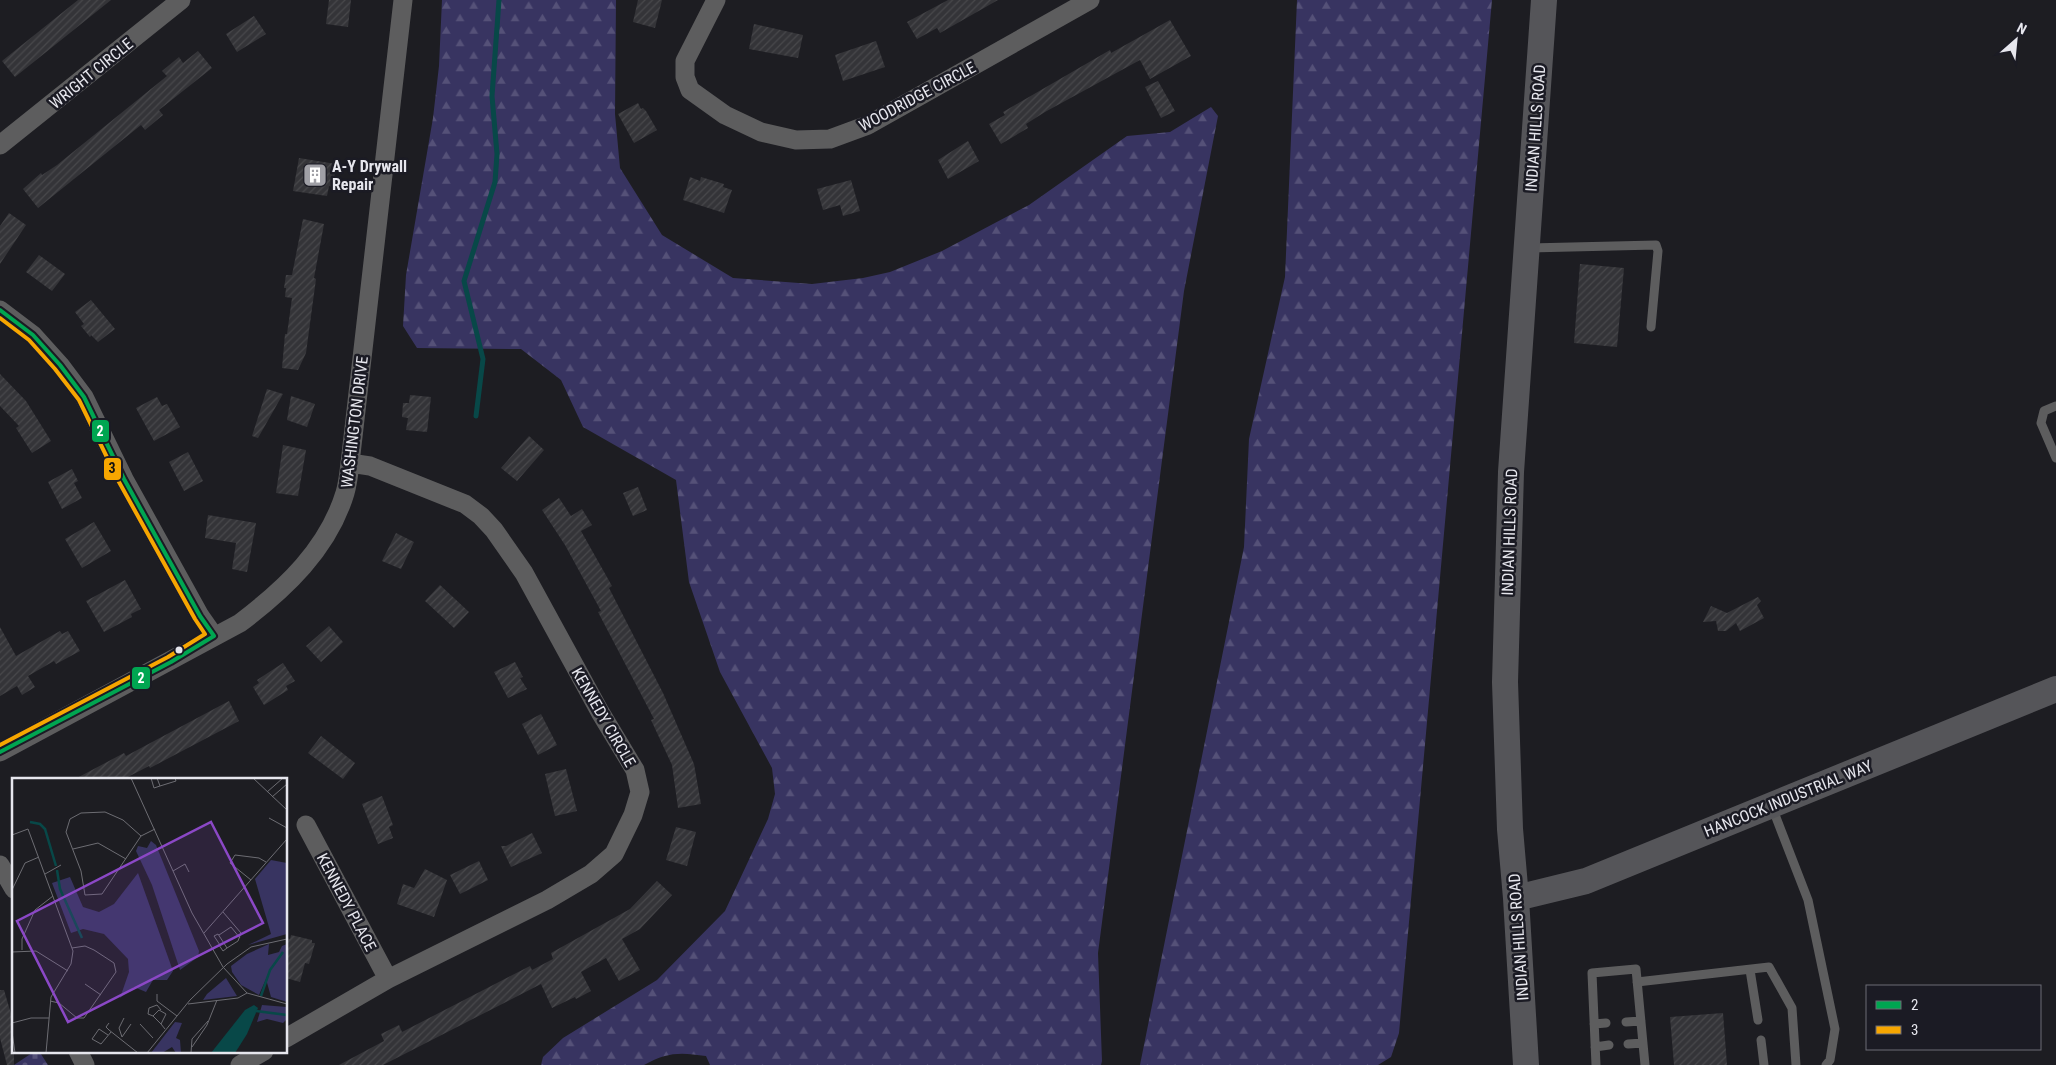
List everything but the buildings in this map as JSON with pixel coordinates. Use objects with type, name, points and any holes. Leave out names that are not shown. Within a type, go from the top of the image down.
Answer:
[{"type":"street","name":"WRIGHT CIRCLE","points":[[0,145],[181,0]]},
{"type":"street","name":"WASHINGTON DRIVE","points":[[0,752],[171,662],[240,623],[274,598],[300,572],[337,515],[346,492],[350,462],[403,0]]},
{"type":"street","name":"WOODRIDGE CIRCLE","points":[[716,0],[686,61],[685,77],[690,90],[725,115],[761,132],[796,140],[830,139],[868,125],[1090,0]]},
{"type":"street","name":"INDIAN HILLS ROAD","points":[[1526,1065],[1510,830],[1505,682],[1511,472],[1544,0]]},
{"type":"street","points":[[0,310],[33,335],[60,365],[84,397],[124,479],[200,616],[214,636]]},
{"type":"street","name":"KENNEDY CIRCLE","points":[[288,1037],[388,979],[547,900],[591,874],[614,854],[632,815],[640,792],[635,770],[600,712],[524,574],[494,530],[481,516],[465,504],[370,466],[350,462]]},
{"type":"street","name":"HANCOCK INDUSTRIAL WAY","points":[[1516,898],[1586,881],[2056,689]]},
{"type":"street","name":"KENNEDY PLACE","points":[[306,825],[388,979]]},
{"type":"street","points":[[0,865],[12,886]]},
{"type":"street","points":[[78,1052],[85,1065]]},
{"type":"street","points":[[240,1065],[262,1052]]},
{"type":"lane","points":[[1526,248],[1656,245],[1658,251],[1651,327]]},
{"type":"lane","points":[[2056,406],[2044,411],[2041,423],[2056,458]]},
{"type":"lane","points":[[1771,805],[1808,900],[1835,1028],[1830,1060],[1826,1065]]},
{"type":"lane","points":[[1637,982],[1768,967],[1792,1008],[1796,1065]]},
{"type":"lane","points":[[1596,1065],[1592,973],[1636,969],[1644,1065]]},
{"type":"lane","points":[[1750,970],[1758,1020]]},
{"type":"lane","points":[[1626,1022],[1641,1021]]},
{"type":"lane","points":[[1594,1024],[1606,1023]]},
{"type":"lane","points":[[1761,1040],[1764,1065]]},
{"type":"lane","points":[[1628,1044],[1643,1043]]},
{"type":"lane","points":[[1595,1046],[1609,1045]]},
{"type":"green space","points":[[442,0],[616,0],[615,114],[620,168],[662,235],[733,278],[812,284],[863,278],[890,272],[942,251],[1029,205],[1127,136],[1170,132],[1211,107],[1218,116],[1184,291],[1098,953],[1101,1065],[710,1065],[706,1056],[674,1054],[644,1065],[541,1065],[543,1057],[563,1038],[657,980],[725,911],[768,819],[775,794],[772,768],[720,672],[689,582],[676,480],[583,427],[561,380],[521,349],[417,348],[403,326],[406,275],[433,118],[439,66]]},
{"type":"green space","points":[[1297,0],[1492,0],[1399,1033],[1391,1057],[1378,1065],[1140,1065],[1244,547],[1249,439],[1285,277]]},
{"type":"green space","points":[[34,1052],[40,1052],[48,1065],[14,1065]]},
{"type":"waterway","points":[[476,416],[483,359],[464,281],[495,182],[497,154],[492,96],[499,0]]},
{"type":"transit line","name":"2","points":[[0,310],[33,335],[60,365],[84,397],[124,479],[200,616],[214,636],[171,662],[0,752]]},
{"type":"transit line","name":"3","points":[[0,318],[29,340],[79,400],[119,482],[205,634],[168,657],[0,745]]},
{"type":"place","name":"A-Y Drywall Repair","points":[[315,175]]}]
